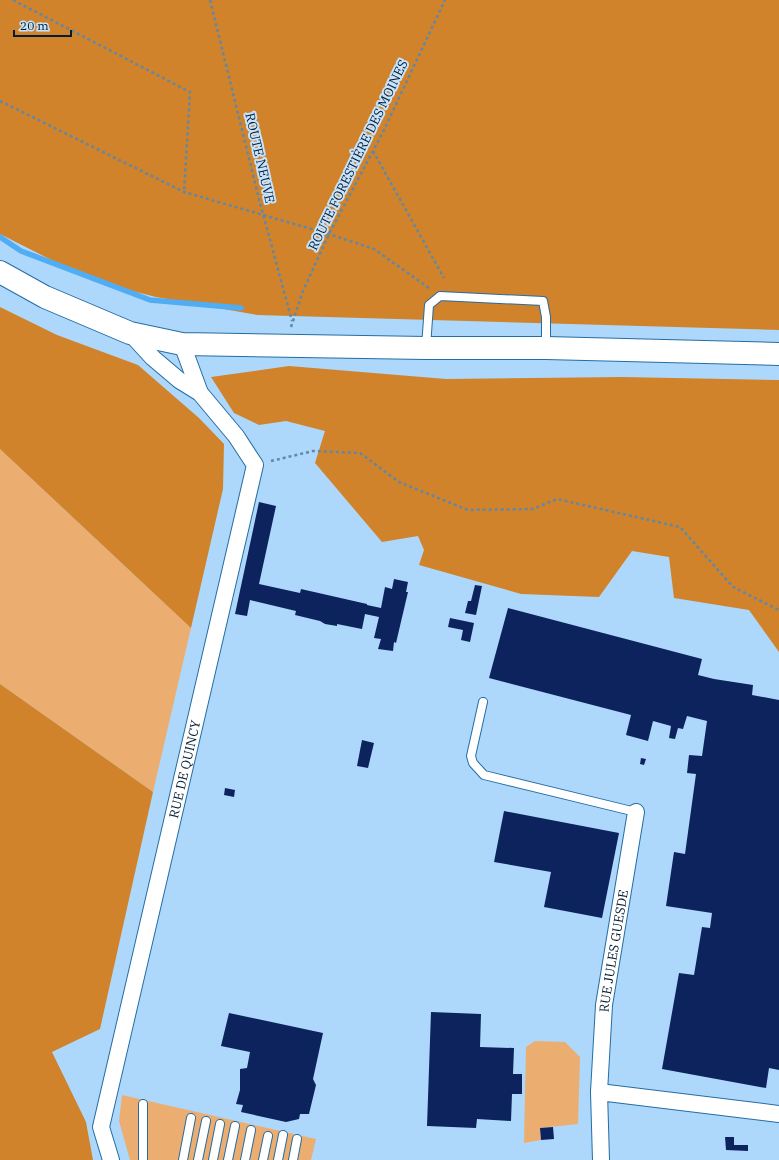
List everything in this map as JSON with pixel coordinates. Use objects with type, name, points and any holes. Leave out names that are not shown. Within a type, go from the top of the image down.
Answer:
[{"type":"street","points":[[0,272],[45,297],[130,333],[182,344],[426,348],[546,348],[779,354]]},
{"type":"street","points":[[130,333],[153,358],[179,380],[200,393],[236,436],[255,465]]},
{"type":"street","points":[[182,344],[200,393]]},
{"type":"street","name":"RUE DE QUINCY","points":[[111,1160],[101,1127],[255,465]]},
{"type":"street","name":"RUE JULES GUESDE","points":[[601,1160],[599,1092],[604,1004],[636,812]]},
{"type":"street","points":[[599,1092],[779,1114]]},
{"type":"lane","points":[[426,348],[429,305],[440,296],[542,301],[546,316],[546,348]]},
{"type":"lane","points":[[483,702],[471,756],[473,763],[484,775],[636,812]]},
{"type":"lane","points":[[142,1104],[143,1160]]},
{"type":"lane","points":[[184,1160],[192,1118]]},
{"type":"lane","points":[[198,1160],[206,1121]]},
{"type":"lane","points":[[213,1160],[220,1124]]},
{"type":"lane","points":[[228,1160],[235,1126]]},
{"type":"lane","points":[[246,1160],[251,1130]]},
{"type":"lane","points":[[278,1160],[283,1135]]},
{"type":"lane","points":[[263,1160],[268,1136]]},
{"type":"lane","points":[[293,1160],[297,1139]]},
{"type":"path","points":[[13,0],[190,92],[184,192]]},
{"type":"path","name":"ROUTE NEUVE","points":[[210,0],[260,203],[292,321]]},
{"type":"path","name":"ROUTE FORESTIÈRE DES MOINES","points":[[292,321],[303,291],[329,234],[373,151],[445,0]]},
{"type":"path","points":[[0,101],[184,192],[329,234],[374,249],[440,296]]},
{"type":"path","points":[[373,151],[444,278]]},
{"type":"path","points":[[255,465],[313,451],[360,453],[399,482],[468,510],[533,510],[557,499],[629,517],[680,527],[733,587],[779,610]]},
{"type":"shaded area","points":[[0,0],[779,0],[779,330],[257,315],[156,297],[93,281],[0,234]]},
{"type":"shaded area","points":[[0,307],[57,335],[138,365],[199,418],[224,444],[223,489],[191,628],[0,449]]},
{"type":"shaded area","points":[[289,366],[446,379],[622,377],[779,380],[779,652],[749,610],[674,598],[669,557],[632,551],[599,597],[521,594],[419,565],[424,550],[418,536],[382,542],[315,463],[325,431],[286,421],[259,425],[234,413],[211,377]]},
{"type":"shaded area","points":[[0,449],[191,628],[153,792],[0,684]]},
{"type":"shaded area","points":[[0,684],[153,792],[100,1029],[52,1052],[86,1122],[93,1160],[0,1160]]},
{"type":"shaded area","points":[[535,1041],[565,1042],[580,1057],[578,1124],[540,1128],[541,1140],[524,1143],[526,1047]]},
{"type":"shaded area","points":[[122,1095],[316,1139],[311,1160],[130,1160],[119,1121]]},
{"type":"building","points":[[259,502],[276,506],[259,584],[300,593],[301,589],[381,608],[385,587],[392,589],[394,579],[408,582],[406,592],[408,592],[396,643],[394,642],[393,651],[378,649],[381,639],[374,638],[379,617],[365,614],[362,629],[337,624],[337,626],[295,615],[296,611],[250,600],[247,616],[235,614]]},
{"type":"building","points":[[475,585],[482,586],[476,615],[465,613],[468,601],[471,601]]},
{"type":"building","points":[[508,608],[702,659],[698,675],[753,685],[752,695],[779,700],[779,1070],[769,1068],[766,1088],[662,1069],[679,973],[694,975],[702,927],[710,928],[712,913],[666,906],[674,852],[685,854],[696,774],[687,773],[689,755],[702,756],[707,721],[687,716],[683,729],[678,728],[675,739],[669,738],[671,726],[653,721],[648,741],[626,735],[631,715],[489,678]]},
{"type":"building","points":[[450,618],[474,623],[470,642],[461,640],[463,630],[448,627]]},
{"type":"building","points":[[362,740],[374,743],[368,768],[357,766]]},
{"type":"building","points":[[641,758],[646,759],[644,765],[640,764]]},
{"type":"building","points":[[225,788],[235,790],[234,797],[224,795]]},
{"type":"building","points":[[504,811],[619,833],[602,918],[544,907],[551,872],[494,862]]},
{"type":"building","points":[[431,1012],[481,1014],[480,1047],[514,1048],[513,1074],[522,1074],[522,1094],[512,1094],[511,1121],[477,1119],[476,1128],[427,1126]]},
{"type":"building","points":[[229,1013],[323,1033],[313,1079],[316,1085],[309,1114],[300,1114],[299,1119],[286,1122],[241,1112],[243,1105],[236,1104],[240,1090],[240,1069],[247,1068],[250,1052],[221,1046]]},
{"type":"building","points":[[553,1127],[554,1139],[541,1140],[540,1128]]},
{"type":"building","points":[[725,1137],[734,1137],[734,1145],[748,1145],[748,1151],[726,1150]]},
{"type":"waterway","points":[[0,237],[21,251],[150,300],[241,308]]}]
